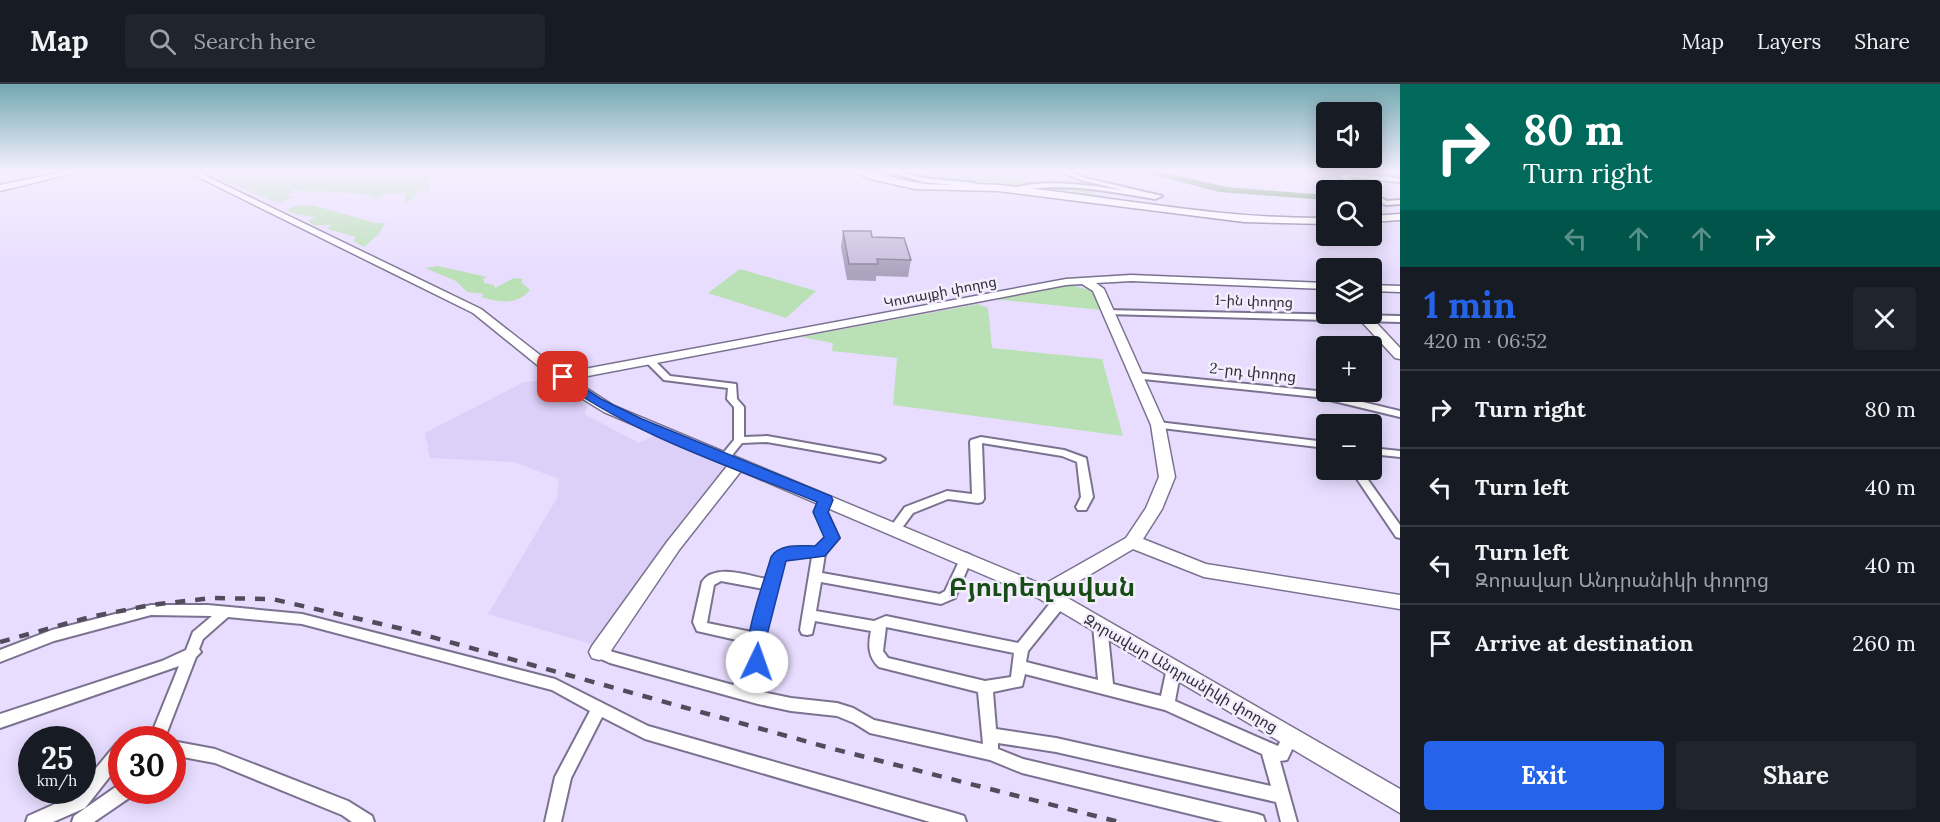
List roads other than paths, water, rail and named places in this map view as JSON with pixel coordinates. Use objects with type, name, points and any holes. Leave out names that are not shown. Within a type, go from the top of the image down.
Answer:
[{"type":"street","name":"Զորավար Անդրանիկի փողոց","points":[[259,204],[477,311],[609,409],[966,558],[1052,597],[1400,802]]},
{"type":"street","points":[[1119,204],[1281,222],[1316,221]]},
{"type":"street","points":[[1382,219],[1400,218]]},
{"type":"street","name":"Կոտայքի փողոց","points":[[563,377],[1084,281],[1131,278],[1316,286]]},
{"type":"street","points":[[1021,649],[886,621],[879,627],[875,653],[877,659],[884,663],[985,687],[1017,682],[1021,649],[1052,597],[1132,542],[1154,509],[1167,477],[1158,425],[1098,289],[1084,281]]},
{"type":"street","points":[[1382,289],[1399,290]]},
{"type":"street","name":"1-ին փողոց","points":[[1107,312],[1316,317]]},
{"type":"street","name":"1-ին փողոց","points":[[1382,318],[1400,319]]},
{"type":"street","points":[[1371,324],[1400,355]]},
{"type":"street","points":[[650,361],[667,378],[733,386],[732,399],[739,407],[739,440],[732,460],[599,652],[736,692],[782,703],[821,705],[856,714],[870,726],[991,753],[1022,766],[1257,822]]},
{"type":"street","name":"2-րդ փողոց","points":[[1136,376],[1317,394],[1400,414]]},
{"type":"street","points":[[1158,425],[1316,444]]},
{"type":"street","points":[[739,440],[767,439],[880,459]]},
{"type":"street","points":[[895,529],[909,510],[947,495],[978,499],[975,442],[981,440],[1064,453],[1082,460],[1087,497],[1082,507]]},
{"type":"street","points":[[1382,452],[1400,454]]},
{"type":"street","points":[[1363,480],[1400,534]]},
{"type":"street","points":[[807,630],[819,552],[833,538],[821,512],[826,500]]},
{"type":"street","points":[[1132,542],[1204,570],[1400,602]]},
{"type":"street","points":[[736,692],[754,674],[757,662],[757,639],[779,557],[783,554],[819,552]]},
{"type":"street","points":[[815,576],[941,599],[950,594],[966,558]]},
{"type":"street","points":[[757,639],[702,627],[700,622],[708,582],[720,576],[771,585]]},
{"type":"street","points":[[0,656],[52,636],[151,610],[225,612],[302,619],[555,685],[645,732],[958,822]]},
{"type":"street","points":[[162,726],[194,652],[198,636],[225,612]]},
{"type":"street","points":[[809,615],[879,627]]},
{"type":"street","points":[[1100,625],[1106,688]]},
{"type":"street","points":[[0,721],[166,666],[194,652]]},
{"type":"street","points":[[1019,666],[1167,704],[1269,751],[1284,754],[1290,737]]},
{"type":"street","points":[[1167,704],[1174,669]]},
{"type":"street","points":[[985,687],[991,753]]},
{"type":"street","points":[[553,822],[563,777],[599,708]]},
{"type":"street","points":[[989,735],[1056,745],[1282,796]]},
{"type":"street","points":[[186,750],[215,756],[348,809],[366,822]]},
{"type":"street","points":[[1269,751],[1289,822]]},
{"type":"street","points":[[33,822],[79,802],[108,766]]},
{"type":"street","points":[[80,822],[108,803]]},
{"type":"railway","points":[[0,642],[90,617],[151,605],[212,598],[272,599],[403,629],[830,748],[1119,822]]},
{"type":"district","name":"Բյուրեղավան","points":[[1042,586]]}]
